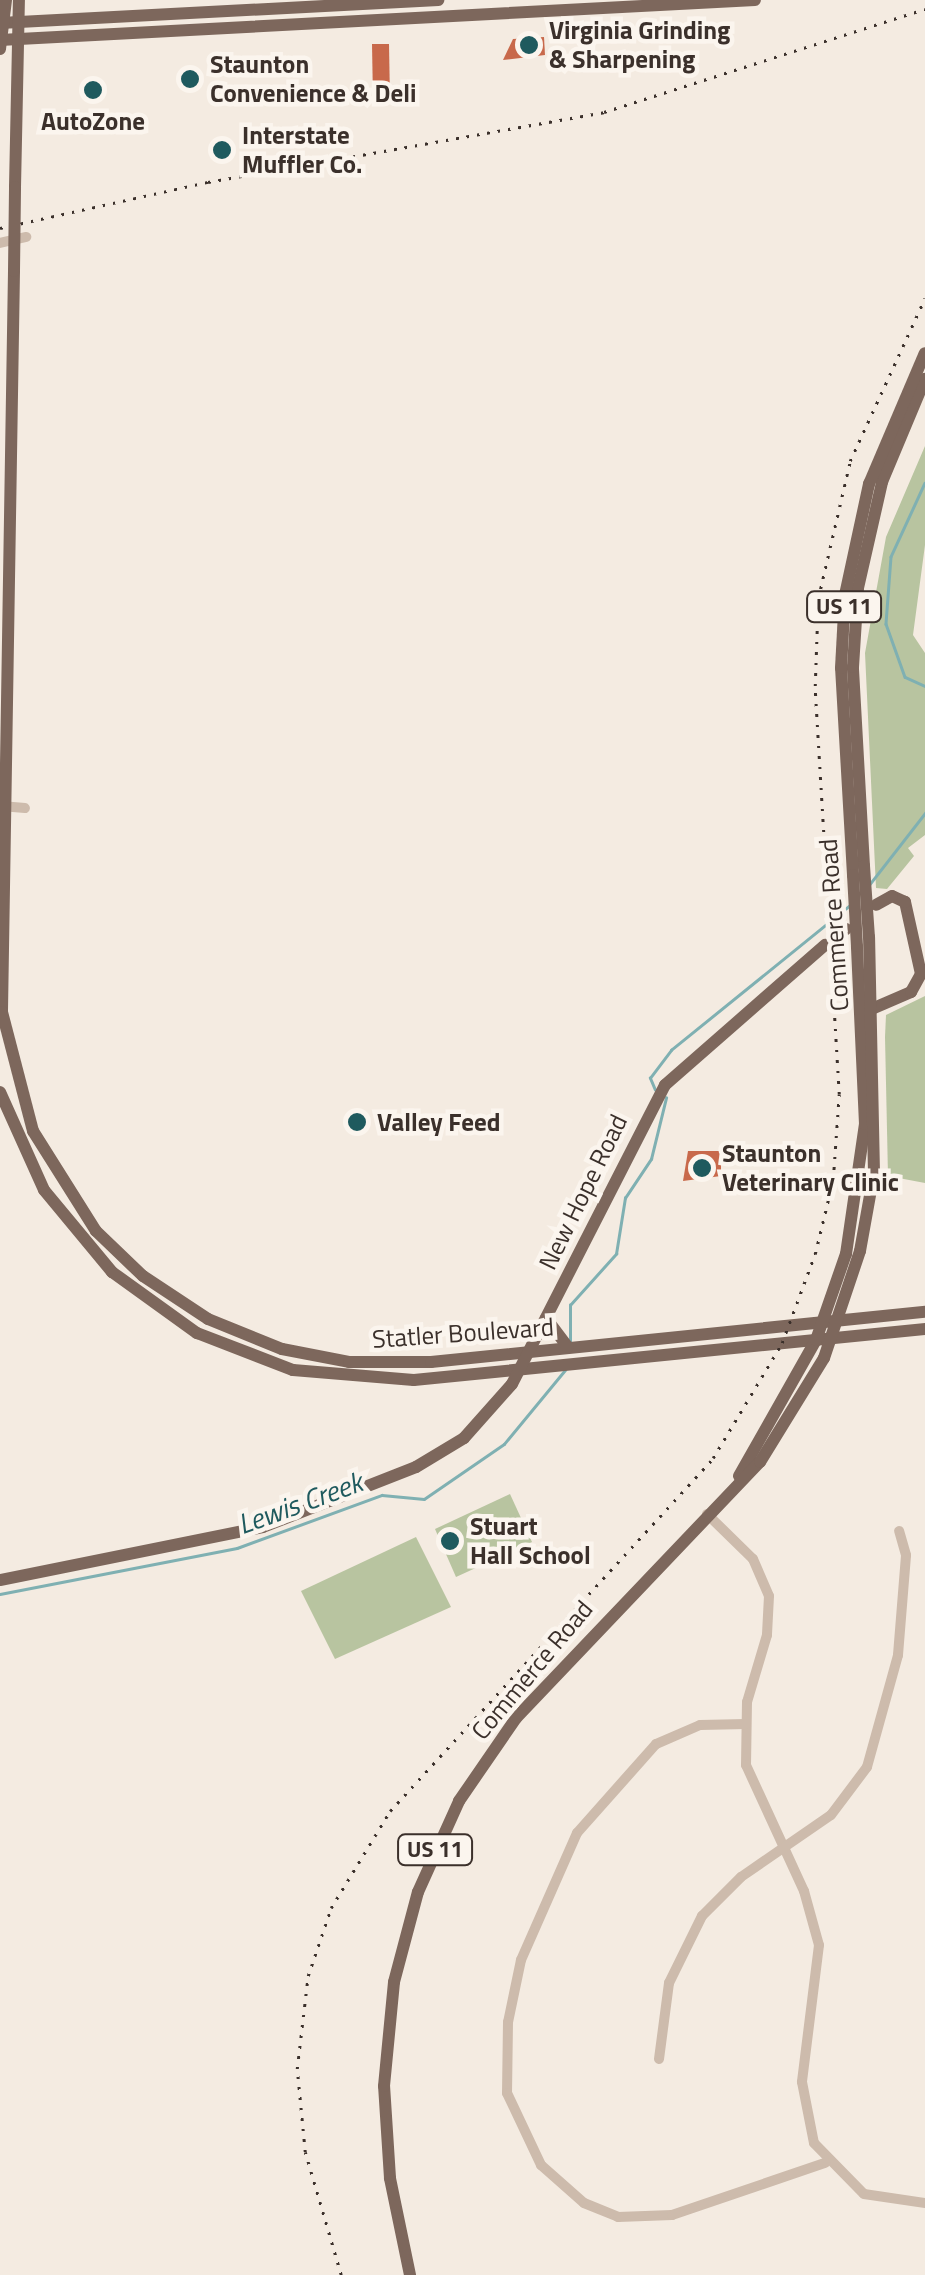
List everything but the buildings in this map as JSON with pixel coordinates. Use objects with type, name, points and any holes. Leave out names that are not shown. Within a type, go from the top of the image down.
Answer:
[{"type":"main road","points":[[0,49],[6,0]]},
{"type":"main road","name":"Statler Boulevard","points":[[20,0],[1,991],[8,1054],[43,1152],[108,1244],[192,1310],[293,1352],[392,1364],[925,1312]]},
{"type":"main road","points":[[1,23],[252,4],[438,0]]},
{"type":"main road","points":[[0,40],[755,0]]},
{"type":"main road","name":"Commerce Road","points":[[410,2275],[389,2167],[385,2066],[400,1953],[433,1855],[516,1718],[770,1448],[831,1338],[831,1321],[874,1173],[845,596],[869,484],[925,353]]},
{"type":"main road","name":"Commerce Road","points":[[859,871],[854,667],[858,588],[882,482],[925,379]]},
{"type":"main road","points":[[867,1010],[911,992],[922,974],[905,902],[892,896],[876,905]]},
{"type":"main road","name":"New Hope Road","points":[[0,1580],[267,1526],[425,1463],[499,1403],[535,1351],[659,1094],[846,929]]},
{"type":"main road","name":"Statler Boulevard","points":[[0,1092],[28,1161],[73,1230],[177,1322],[252,1358],[323,1376],[390,1381],[925,1329]]},
{"type":"main road","name":"Commerce Road","points":[[736,1482],[816,1340],[831,1321]]},
{"type":"main road","points":[[548,1325],[568,1347]]},
{"type":"main road","points":[[483,1374],[499,1403]]},
{"type":"street","points":[[252,4],[258,25]]},
{"type":"street","points":[[0,243],[26,237]]},
{"type":"street","points":[[2,806],[25,808]]},
{"type":"street","points":[[707,1514],[752,1559],[768,1596],[746,1724],[754,1794],[782,1850],[819,1945],[802,2082],[825,2163],[881,2200],[925,2203]]},
{"type":"street","points":[[660,2059],[664,2003],[690,1936],[720,1896],[832,1815],[874,1750],[903,1611],[899,1531]]},
{"type":"street","points":[[746,1724],[700,1726],[656,1744],[578,1833],[521,1960],[505,2050],[507,2092],[542,2165],[584,2203],[618,2217],[672,2215],[825,2163]]},
{"type":"green space","points":[[925,446],[925,545],[913,635],[925,653],[925,835],[908,848],[914,856],[887,889],[876,888],[865,653],[886,537]]},
{"type":"green space","points":[[925,996],[925,1183],[888,1176],[885,1037],[886,1015]]},
{"type":"green space","points":[[510,1494],[532,1542],[456,1577],[435,1529]]},
{"type":"green space","points":[[416,1537],[451,1607],[335,1659],[301,1591]]},
{"type":"waterway","name":"Lewis Creek","points":[[925,483],[891,557],[886,624],[905,677],[925,686]]},
{"type":"waterway","name":"Lewis Creek","points":[[869,885],[925,813]]},
{"type":"waterway","name":"Lewis Creek","points":[[655,1090],[650,1078],[671,1050],[850,905]]},
{"type":"waterway","name":"Lewis Creek","points":[[570,1343],[570,1305],[616,1254],[625,1198],[651,1159],[666,1098]]},
{"type":"waterway","name":"Lewis Creek","points":[[0,1594],[237,1548],[382,1495],[424,1499],[504,1444],[565,1370]]},
{"type":"railway","points":[[0,228],[208,182],[604,112],[925,9]]},
{"type":"railway","points":[[341,2275],[305,2152],[297,2069],[308,1976],[331,1908],[390,1811],[713,1458],[782,1343],[815,1254],[833,1180],[839,1094],[815,686],[818,599],[850,461],[925,298]]},
{"type":"place","name":"Virginia Grinding & Sharpening","points":[[529,45]]},
{"type":"place","name":"Staunton Convenience & Deli","points":[[190,79]]},
{"type":"place","name":"AutoZone","points":[[93,90]]},
{"type":"place","name":"Interstate Muffler Co.","points":[[222,150]]},
{"type":"place","name":"Valley Feed","points":[[357,1122]]},
{"type":"place","name":"Staunton Veterinary Clinic","points":[[702,1168]]},
{"type":"place","name":"Stuart Hall School","points":[[450,1541]]}]
